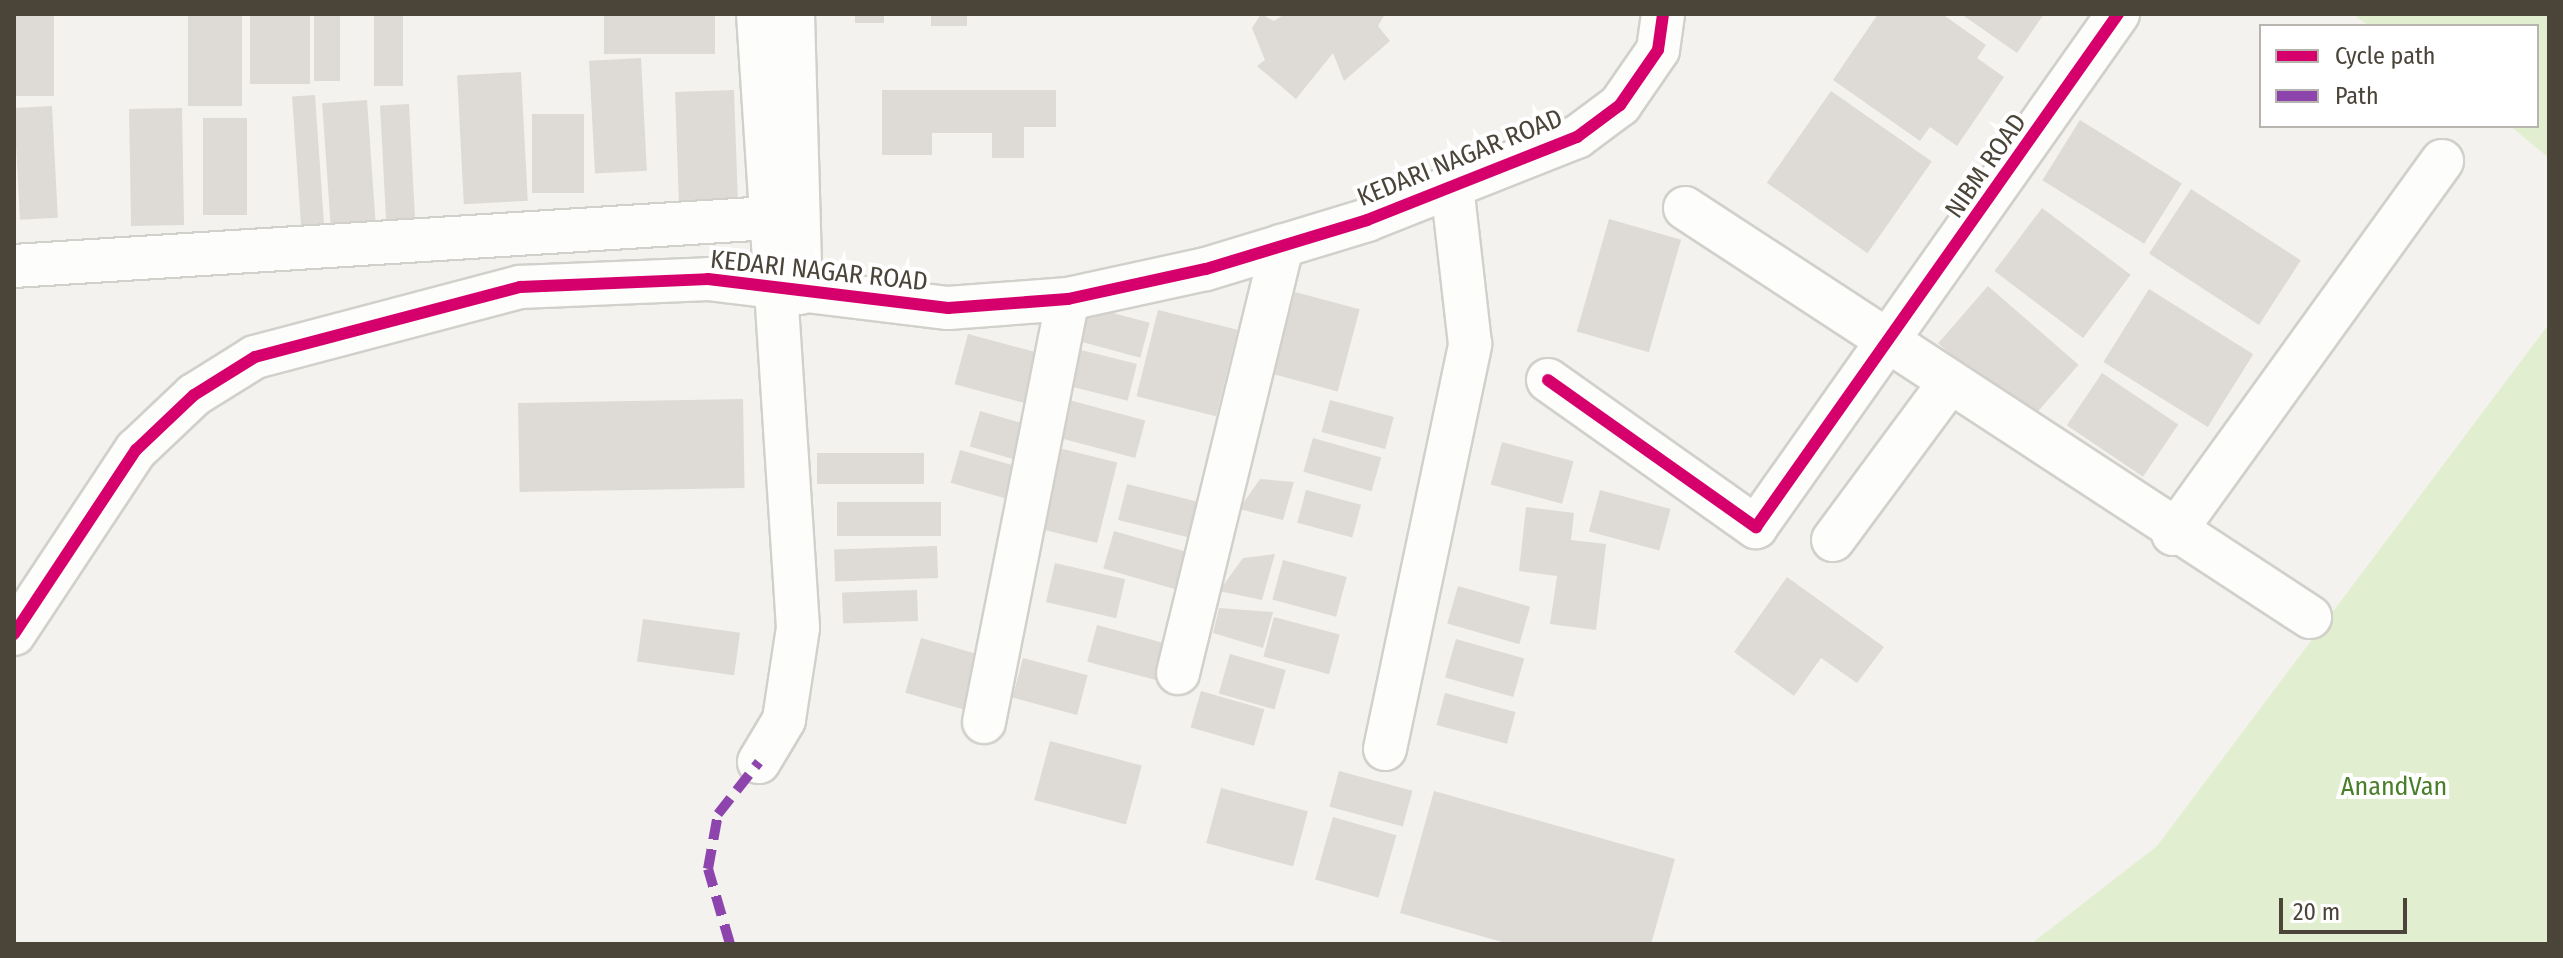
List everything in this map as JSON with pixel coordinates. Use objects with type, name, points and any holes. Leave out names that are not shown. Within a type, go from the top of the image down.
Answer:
[{"type":"street","points":[[758,14],[768,218],[786,292]]},
{"type":"street","points":[[759,762],[784,720],[798,628],[786,292],[793,14]]},
{"type":"street","name":"KEDARI NAGAR ROAD","points":[[14,634],[136,450],[194,395],[255,357],[520,287],[708,279],[786,292],[948,308],[1068,299],[1282,245],[1452,186],[1577,137],[1620,105],[1658,50],[1663,14]]},
{"type":"street","name":"NIBM ROAD","points":[[1548,380],[1756,527],[1889,343],[2118,14]]},
{"type":"street","points":[[2173,534],[2442,161]]},
{"type":"street","points":[[1385,749],[1470,344],[1452,186]]},
{"type":"street","points":[[1685,208],[2173,534],[2310,617]]},
{"type":"street","points":[[14,266],[768,218]]},
{"type":"street","points":[[1178,673],[1282,245]]},
{"type":"street","points":[[984,722],[1068,299]]},
{"type":"street","points":[[1833,540],[1949,383]]},
{"type":"green space","points":[[2353,14],[2549,14],[2549,158],[2512,128],[2539,128],[2539,24],[2366,24]]},
{"type":"green space","name":"AnandVan","points":[[2549,324],[2549,944],[2031,944],[2157,846]]},
{"type":"building","points":[[14,14],[54,14],[54,96],[14,96]]},
{"type":"building","points":[[188,14],[242,14],[242,106],[188,106]]},
{"type":"building","points":[[250,14],[310,14],[310,84],[250,84]]},
{"type":"building","points":[[314,14],[340,14],[340,81],[314,81]]},
{"type":"building","points":[[374,14],[403,14],[403,86],[374,86]]},
{"type":"building","points":[[604,14],[715,14],[715,54],[604,54]]},
{"type":"building","points":[[855,14],[884,14],[884,23],[855,23]]},
{"type":"building","points":[[931,14],[967,14],[967,26],[931,26]]},
{"type":"building","points":[[1261,14],[1274,21],[1285,14],[1385,14],[1378,26],[1390,41],[1344,81],[1333,53],[1296,99],[1257,66],[1265,60],[1252,28]]},
{"type":"building","points":[[1878,14],[1942,14],[1986,45],[1977,58],[2004,77],[1957,146],[1930,127],[1920,141],[1833,80]]},
{"type":"building","points":[[1961,14],[2044,14],[2017,53]]},
{"type":"building","points":[[641,58],[647,171],[595,174],[589,61]]},
{"type":"building","points":[[521,72],[528,201],[464,204],[457,75]]},
{"type":"building","points":[[734,90],[738,210],[679,212],[675,92]]},
{"type":"building","points":[[882,90],[1056,90],[1056,127],[1024,127],[1024,158],[992,158],[992,133],[932,133],[932,155],[882,155]]},
{"type":"building","points":[[1831,91],[1932,162],[1868,253],[1767,183]]},
{"type":"building","points":[[315,95],[325,232],[302,233],[292,97]]},
{"type":"building","points":[[367,100],[376,228],[331,231],[322,103]]},
{"type":"building","points":[[409,104],[416,230],[387,231],[380,106]]},
{"type":"building","points":[[52,106],[58,218],[20,220],[14,108]]},
{"type":"building","points":[[182,108],[184,225],[131,226],[129,109]]},
{"type":"building","points":[[532,114],[584,114],[584,193],[532,193]]},
{"type":"building","points":[[203,118],[247,118],[247,215],[203,215]]},
{"type":"building","points":[[2080,120],[2182,184],[2144,244],[2042,180]]},
{"type":"building","points":[[2191,189],[2301,260],[2259,325],[2149,254]]},
{"type":"building","points":[[2042,208],[2131,275],[2083,338],[1994,271]]},
{"type":"building","points":[[1609,219],[1681,240],[1649,352],[1577,331]]},
{"type":"building","points":[[1988,286],[2079,365],[2029,422],[1938,343]]},
{"type":"building","points":[[2149,289],[2253,354],[2208,427],[2103,362]]},
{"type":"building","points":[[1295,292],[1360,309],[1338,391],[1273,374]]},
{"type":"building","points":[[1083,305],[1150,323],[1140,358],[1074,340]]},
{"type":"building","points":[[1158,310],[1238,330],[1216,416],[1136,396]]},
{"type":"building","points":[[968,334],[1042,354],[1029,404],[955,384]]},
{"type":"building","points":[[1069,347],[1137,364],[1128,401],[1060,384]]},
{"type":"building","points":[[2102,373],[2178,424],[2143,477],[2067,425]]},
{"type":"building","points":[[743,399],[745,488],[520,492],[518,403]]},
{"type":"building","points":[[1069,400],[1145,420],[1135,458],[1059,438]]},
{"type":"building","points":[[1330,400],[1394,417],[1385,449],[1321,432]]},
{"type":"building","points":[[980,411],[1041,428],[1030,464],[970,447]]},
{"type":"building","points":[[1313,438],[1381,458],[1372,491],[1303,472]]},
{"type":"building","points":[[1502,442],[1573,461],[1562,504],[1491,485]]},
{"type":"building","points":[[1059,448],[1117,463],[1097,543],[1039,529]]},
{"type":"building","points":[[960,450],[1031,470],[1022,503],[951,483]]},
{"type":"building","points":[[817,453],[924,453],[924,484],[817,484]]},
{"type":"building","points":[[1260,479],[1294,482],[1283,520],[1239,509]]},
{"type":"building","points":[[1127,484],[1197,501],[1188,537],[1118,520]]},
{"type":"building","points":[[1306,490],[1361,505],[1352,538],[1297,523]]},
{"type":"building","points":[[1600,490],[1671,509],[1659,550],[1589,532]]},
{"type":"building","points":[[837,502],[941,502],[941,536],[837,536]]},
{"type":"building","points":[[1526,507],[1574,513],[1571,540],[1606,544],[1596,630],[1550,624],[1557,576],[1519,571]]},
{"type":"building","points":[[1114,531],[1186,552],[1175,589],[1103,568]]},
{"type":"building","points":[[937,546],[938,578],[835,582],[834,550]]},
{"type":"building","points":[[1275,554],[1262,600],[1219,591],[1243,558]]},
{"type":"building","points":[[1283,560],[1347,577],[1336,617],[1272,600]]},
{"type":"building","points":[[1055,563],[1125,579],[1116,618],[1046,602]]},
{"type":"building","points":[[1787,577],[1884,647],[1857,683],[1821,658],[1794,696],[1734,652]]},
{"type":"building","points":[[1458,586],[1530,607],[1519,644],[1447,623]]},
{"type":"building","points":[[917,590],[918,621],[843,624],[842,593]]},
{"type":"building","points":[[1219,608],[1273,612],[1263,648],[1213,633]]},
{"type":"building","points":[[1274,617],[1340,635],[1329,674],[1263,657]]},
{"type":"building","points":[[643,619],[740,633],[734,675],[637,662]]},
{"type":"building","points":[[1097,625],[1168,644],[1158,681],[1087,662]]},
{"type":"building","points":[[921,638],[989,658],[974,712],[905,693]]},
{"type":"building","points":[[1456,639],[1524,659],[1513,697],[1445,677]]},
{"type":"building","points":[[1230,654],[1286,670],[1274,709],[1219,693]]},
{"type":"building","points":[[1023,658],[1088,675],[1077,715],[1012,698]]},
{"type":"building","points":[[1201,691],[1264,709],[1254,746],[1191,728]]},
{"type":"building","points":[[1445,693],[1516,712],[1507,744],[1436,725]]},
{"type":"building","points":[[1050,741],[1142,766],[1126,825],[1034,800]]},
{"type":"building","points":[[1339,771],[1412,791],[1403,826],[1329,807]]},
{"type":"building","points":[[1221,788],[1308,811],[1293,866],[1206,843]]},
{"type":"building","points":[[1434,791],[1675,859],[1651,944],[1509,944],[1400,913]]},
{"type":"building","points":[[1333,817],[1396,835],[1379,898],[1315,879]]},
{"type":"marked path","points":[[730,944],[708,869],[718,814],[759,762]]},
{"type":"cycle path","points":[[14,634],[136,450],[194,395],[255,357],[520,287],[708,279],[948,308],[1068,299],[1206,269],[1367,220],[1577,137],[1620,105],[1658,50],[1663,14]]},
{"type":"cycle path","points":[[1548,380],[1756,527],[2118,14]]}]
